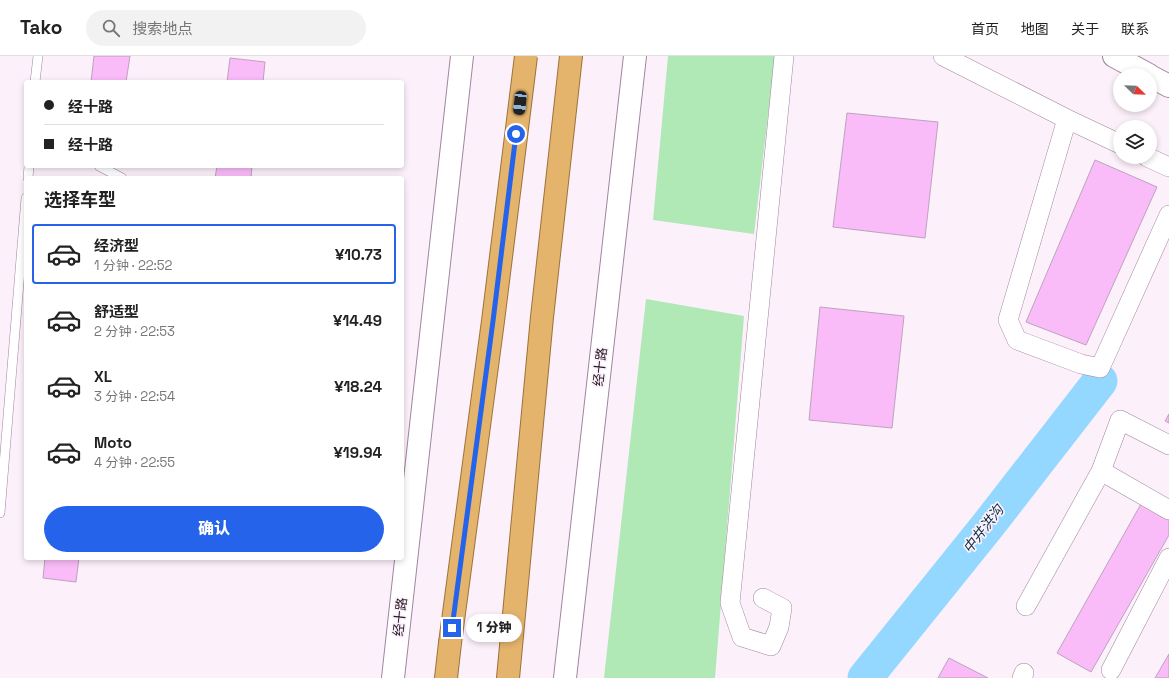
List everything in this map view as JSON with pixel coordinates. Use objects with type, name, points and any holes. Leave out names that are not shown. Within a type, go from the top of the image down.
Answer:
[{"type":"highway","points":[[446,678],[526,56]]},
{"type":"highway","points":[[508,678],[542,317],[570,56]]},
{"type":"main road","name":"经十路","points":[[393,678],[462,56]]},
{"type":"main road","name":"经十路","points":[[564,678],[635,56]]},
{"type":"main road","points":[[1114,56],[1136,68]]},
{"type":"main road","points":[[1157,79],[1169,86]]},
{"type":"street","points":[[763,598],[782,608],[779,626],[771,646],[742,637],[730,603],[784,56]]},
{"type":"street","points":[[942,56],[1113,141]]},
{"type":"street","points":[[1067,119],[1008,320],[1018,340],[1081,364],[1100,368],[1169,215]]},
{"type":"street","points":[[1157,162],[1169,168]]},
{"type":"street","points":[[1026,606],[1101,471],[1120,420],[1169,445]]},
{"type":"street","points":[[1101,471],[1169,510]]},
{"type":"street","points":[[1111,670],[1169,558]]},
{"type":"lane","points":[[36,80],[38,56]]},
{"type":"lane","points":[[103,168],[118,176]]},
{"type":"lane","points":[[0,513],[24,222]]},
{"type":"green space","points":[[668,56],[775,56],[754,234],[653,220]]},
{"type":"green space","points":[[646,299],[744,316],[715,678],[604,678]]},
{"type":"building","points":[[94,56],[130,56],[126,80],[91,80]]},
{"type":"building","points":[[230,58],[265,62],[263,80],[227,80]]},
{"type":"building","points":[[847,113],[938,122],[925,238],[833,227]]},
{"type":"building","points":[[1095,160],[1157,187],[1086,345],[1026,322]]},
{"type":"building","points":[[217,168],[252,168],[251,176],[215,176]]},
{"type":"building","points":[[820,307],[904,316],[892,428],[809,420]]},
{"type":"building","points":[[1169,414],[1169,423],[1165,421]]},
{"type":"building","points":[[1141,504],[1169,520],[1169,535],[1091,672],[1057,653]]},
{"type":"building","points":[[45,560],[79,560],[76,582],[43,578]]},
{"type":"building","points":[[1169,654],[1169,678],[1155,678]]},
{"type":"building","points":[[949,658],[988,678],[938,678]]},
{"type":"waterway","name":"中井洪沟","points":[[865,678],[989,524],[1100,381]]},
{"type":"route","points":[[452,628],[493,321],[516,134]]}]
